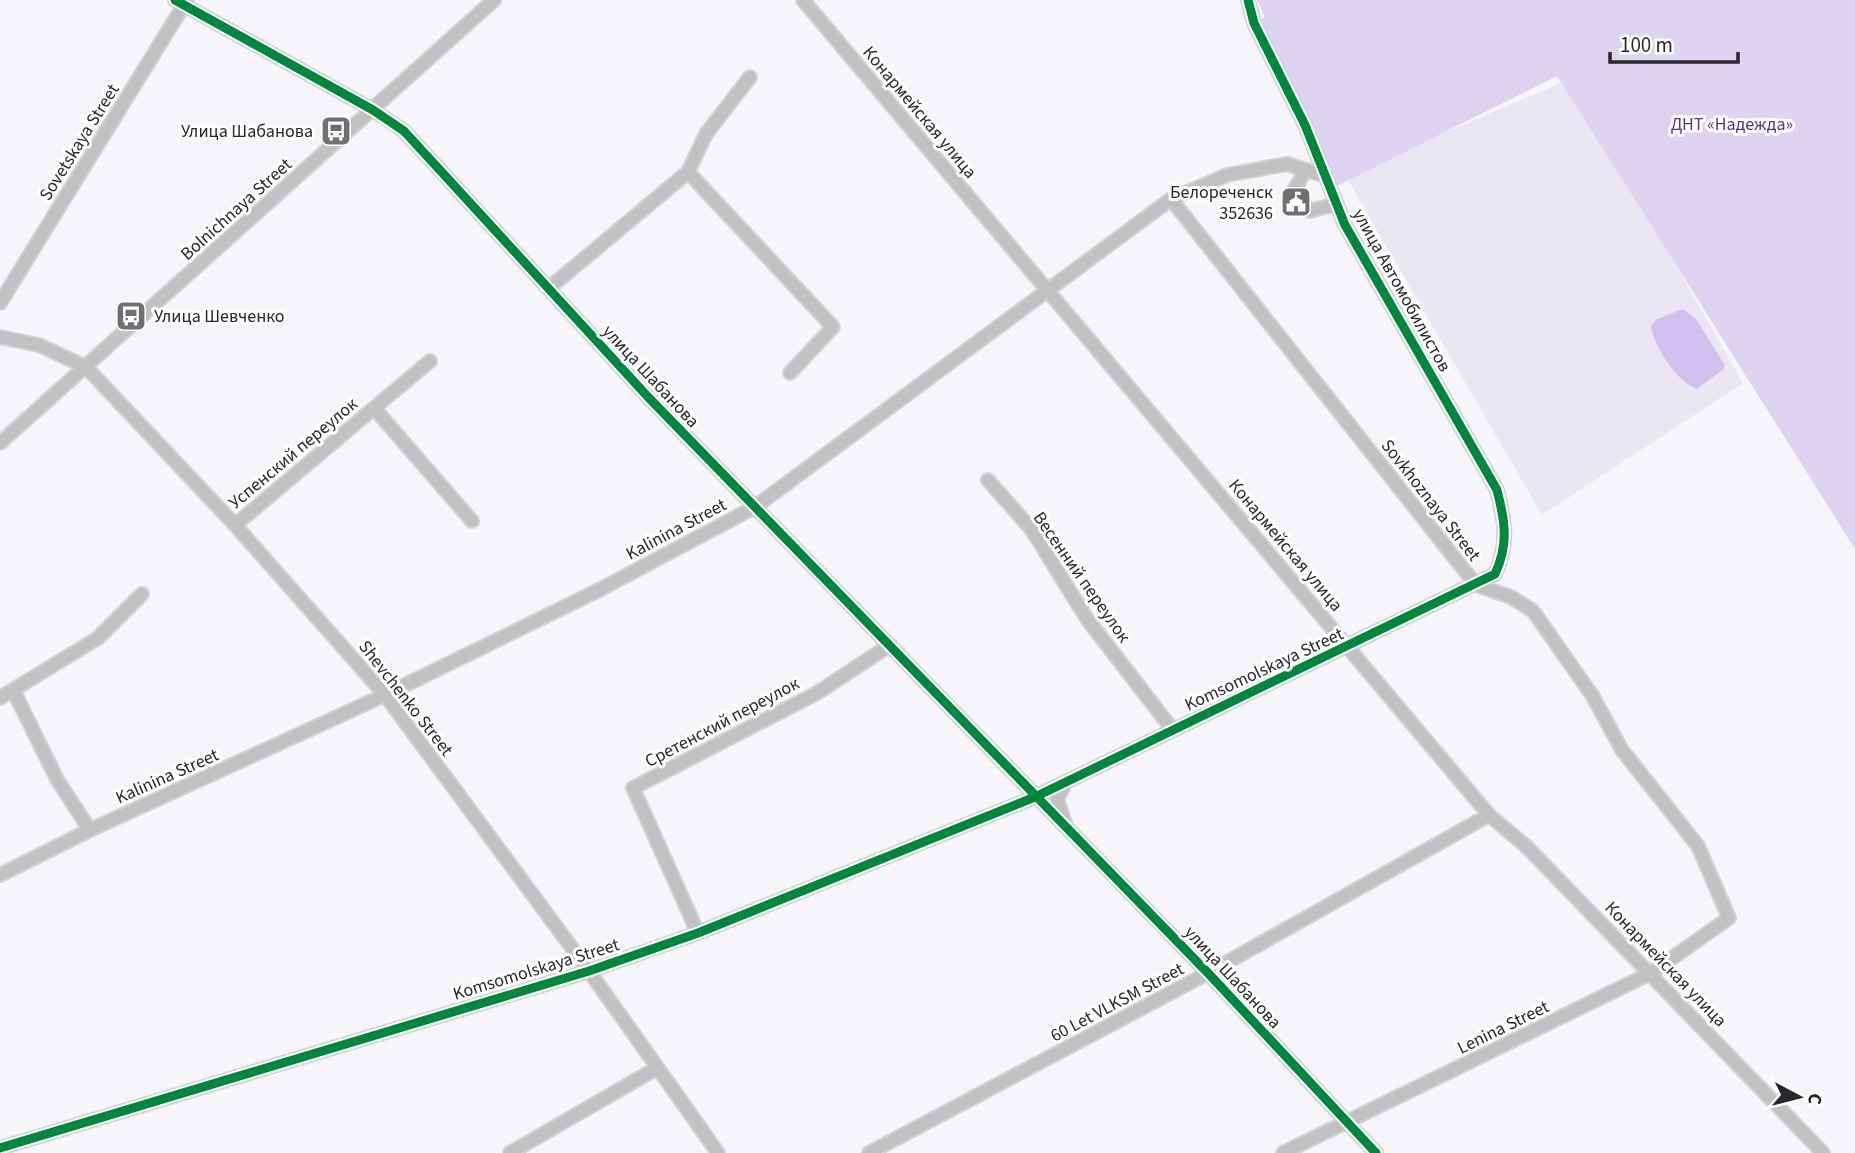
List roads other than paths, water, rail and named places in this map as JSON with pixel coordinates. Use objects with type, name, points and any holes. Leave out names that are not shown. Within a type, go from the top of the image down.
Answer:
[{"type":"street","name":"Bolnichnaya Street","points":[[0,443],[494,0]]},
{"type":"street","name":"Конармейская улица","points":[[803,0],[1489,815],[1527,847],[1824,1153]]},
{"type":"street","name":"улица Автомобилистов","points":[[1248,0],[1254,23],[1305,125],[1345,225],[1497,490],[1506,521],[1506,543],[1495,574],[1476,585]]},
{"type":"street","name":"улица Шабанова","points":[[182,1],[373,110],[404,131],[649,398],[1208,973],[1376,1153]]},
{"type":"street","name":"Sovetskaya Street","points":[[0,303],[182,1]]},
{"type":"street","points":[[549,288],[688,172],[706,134],[750,77]]},
{"type":"street","name":"Kalinina Street","points":[[0,875],[90,830],[385,695],[601,589],[755,507],[1171,199],[1227,175],[1287,164],[1326,176]]},
{"type":"street","points":[[1305,171],[1293,192],[1310,211],[1337,204]]},
{"type":"street","points":[[688,172],[833,327],[790,373]]},
{"type":"street","name":"Sovkhoznaya Street","points":[[1171,199],[1476,585],[1511,597],[1533,611],[1592,695],[1622,750],[1698,845],[1729,918]]},
{"type":"street","name":"Shevchenko Street","points":[[0,337],[39,345],[86,367],[235,525],[385,695],[589,971],[718,1153]]},
{"type":"street","name":"Успенский переулок","points":[[235,525],[430,362]]},
{"type":"street","name":"Успенский переулок","points":[[374,408],[472,521]]},
{"type":"street","name":"Весенний переулок","points":[[988,480],[1032,530],[1087,619],[1172,729]]},
{"type":"street","name":"Komsomolskaya Street","points":[[0,1147],[589,971],[698,933],[1035,797],[1476,585]]},
{"type":"street","points":[[0,698],[98,638],[142,594]]},
{"type":"street","name":"Сретенский переулок","points":[[698,933],[633,788],[817,693],[890,645]]},
{"type":"street","points":[[13,691],[58,780],[90,830]]},
{"type":"street","name":"улица Шабанова","points":[[1065,825],[1057,799],[1066,781]]},
{"type":"street","name":"60 Let VLKSM Street","points":[[869,1153],[1208,973],[1489,815]]},
{"type":"street","name":"Lenina Street","points":[[1283,1153],[1348,1124],[1651,973],[1729,918]]},
{"type":"street","points":[[510,1153],[657,1068]]},
{"type":"place","name":"Улица Шабанова","points":[[336,131]]},
{"type":"place","name":"Белореченск 352636","points":[[1296,202]]},
{"type":"place","name":"Улица Шевченко","points":[[131,316]]},
{"type":"park label","name":"ДНТ «Надежда»","points":[[1732,124]]}]
